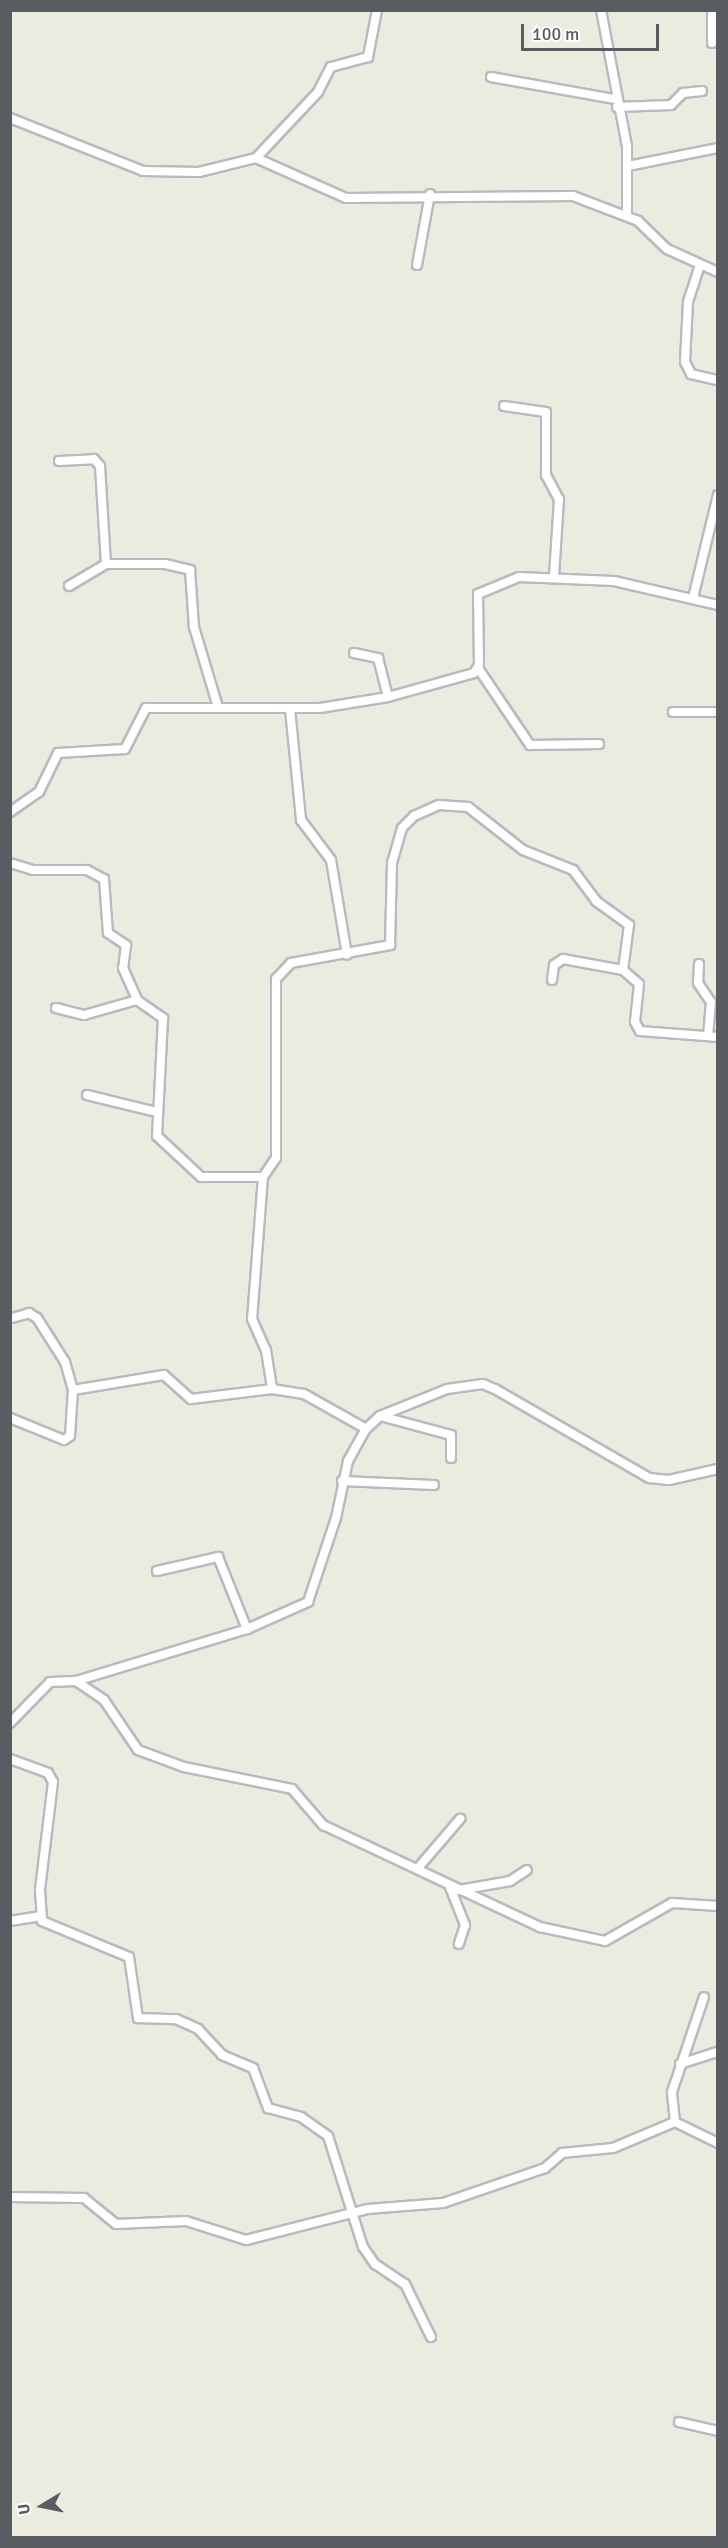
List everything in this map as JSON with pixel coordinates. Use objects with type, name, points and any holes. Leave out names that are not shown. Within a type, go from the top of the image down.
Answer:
[{"type":"street","points":[[10,118],[143,171],[199,172],[256,158],[318,92],[331,67],[368,57],[377,10]]},
{"type":"street","points":[[601,10],[628,166],[627,216]]},
{"type":"street","points":[[712,10],[712,43]]},
{"type":"street","points":[[491,77],[616,103],[671,105],[683,93],[702,92]]},
{"type":"street","points":[[628,166],[717,148]]},
{"type":"street","points":[[256,158],[346,198],[430,194],[559,193],[627,216],[667,249],[717,272]]},
{"type":"street","points":[[417,265],[430,194]]},
{"type":"street","points":[[700,265],[688,302],[686,362],[691,374],[717,380]]},
{"type":"street","points":[[504,406],[546,412],[546,475],[559,499],[554,576]]},
{"type":"street","points":[[59,460],[94,459],[100,466],[106,564]]},
{"type":"street","points":[[693,598],[717,495]]},
{"type":"street","points":[[69,586],[106,564],[165,564],[190,570],[194,627],[218,707]]},
{"type":"street","points":[[599,744],[524,741],[478,668],[480,592],[519,577],[554,576],[614,581],[717,605]]},
{"type":"street","points":[[354,654],[378,658],[388,697]]},
{"type":"street","points":[[10,812],[39,792],[58,753],[125,749],[141,710],[218,707],[290,709],[388,697],[458,679],[478,668]]},
{"type":"street","points":[[290,709],[301,820],[331,860],[347,955]]},
{"type":"street","points":[[673,712],[717,712]]},
{"type":"street","points":[[272,1389],[266,1350],[252,1319],[263,1177],[276,1158],[276,979],[291,963],[347,955],[390,945],[392,862],[402,828],[439,805],[456,804],[484,816],[523,850],[573,870],[604,909],[626,919],[623,970]]},
{"type":"street","points":[[10,863],[33,870],[87,870],[104,879],[108,933],[126,945],[123,968],[137,1000],[163,1017],[156,1112],[157,1136],[201,1177],[263,1177]]},
{"type":"street","points":[[552,980],[554,965],[563,959],[623,970],[639,984],[640,1031],[717,1037]]},
{"type":"street","points":[[699,964],[698,983],[711,1002],[708,1036]]},
{"type":"street","points":[[56,1008],[84,1015],[137,1000]]},
{"type":"street","points":[[87,1095],[156,1112]]},
{"type":"street","points":[[10,1418],[66,1439],[73,1390],[65,1362],[37,1318],[29,1313],[12,1318]]},
{"type":"street","points":[[73,1390],[150,1375],[164,1375],[191,1399],[272,1389],[309,1396],[366,1429]]},
{"type":"street","points":[[10,1723],[50,1682],[76,1682],[247,1629],[298,1609],[314,1592],[342,1480],[366,1429],[380,1416],[447,1389],[483,1384],[649,1478],[669,1480],[717,1469]]},
{"type":"street","points":[[380,1416],[451,1435],[451,1458]]},
{"type":"street","points":[[342,1480],[434,1485]]},
{"type":"street","points":[[156,1571],[218,1557],[247,1629]]},
{"type":"street","points":[[76,1682],[104,1700],[138,1750],[184,1767],[292,1789],[322,1825],[540,1927],[605,1941],[672,1902],[717,1906]]},
{"type":"street","points":[[10,1759],[48,1773],[53,1782],[40,1916],[51,1928],[129,1957],[138,2018],[176,2019],[198,2029],[222,2055],[253,2068],[268,2108],[302,2117],[328,2136],[363,2247],[375,2264],[405,2284],[431,2337]]},
{"type":"street","points":[[418,1868],[460,1819]]},
{"type":"street","points":[[459,1890],[510,1881],[528,1870]]},
{"type":"street","points":[[450,1885],[465,1925],[459,1944]]},
{"type":"street","points":[[10,1921],[40,1916]]},
{"type":"street","points":[[675,2122],[672,2092],[704,1997]]},
{"type":"street","points":[[680,2064],[717,2052]]},
{"type":"street","points":[[10,2197],[84,2198],[116,2224],[186,2221],[236,2240],[351,2213],[443,2204],[545,2168],[562,2153],[613,2148],[675,2122],[717,2143]]},
{"type":"street","points":[[679,2422],[717,2431]]}]
